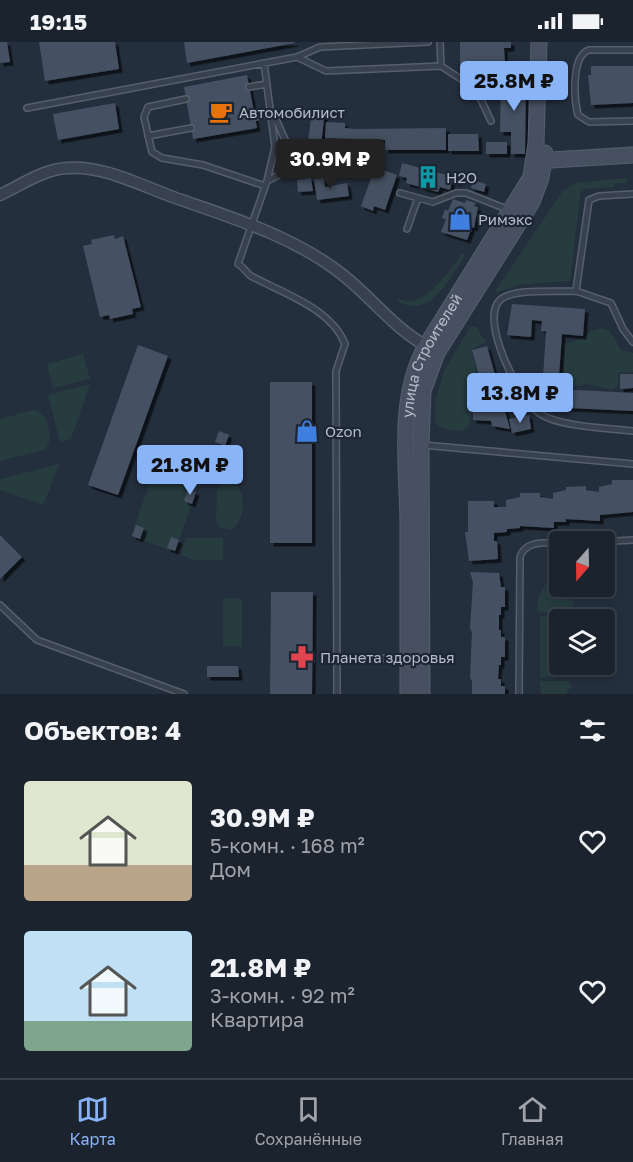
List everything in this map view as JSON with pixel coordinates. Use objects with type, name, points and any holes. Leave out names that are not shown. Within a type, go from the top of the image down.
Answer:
[{"type":"main road","name":"улица Строителей","points":[[422,694],[421,445],[423,392],[431,349],[539,162],[540,42]]},
{"type":"main road","name":"улица Строителей","points":[[408,694],[407,416],[412,377],[525,216],[537,189],[549,42]]},
{"type":"main road","points":[[539,162],[633,155]]},
{"type":"street","points":[[0,195],[54,170],[93,169],[251,226],[302,248],[354,284],[400,330],[431,349]]},
{"type":"lane","points":[[27,108],[297,57],[319,45],[428,42]]},
{"type":"lane","points":[[440,42],[441,66]]},
{"type":"lane","points":[[633,50],[589,50],[583,52],[576,62],[578,115],[589,122],[633,121]]},
{"type":"lane","points":[[297,57],[326,71],[441,66],[476,89],[491,121]]},
{"type":"lane","points":[[264,63],[273,113],[275,147],[266,183],[238,264],[248,274],[310,307],[338,331],[345,344],[336,371],[337,694]]},
{"type":"lane","points":[[249,87],[267,84]]},
{"type":"lane","points":[[186,99],[148,107],[144,117],[152,152],[156,156],[203,165],[266,183],[297,165],[345,168]]},
{"type":"lane","points":[[255,117],[273,113]]},
{"type":"lane","points":[[273,113],[297,165]]},
{"type":"lane","points":[[148,136],[191,128]]},
{"type":"lane","points":[[400,193],[433,202],[456,193],[466,193],[511,212]]},
{"type":"lane","points":[[576,291],[589,200],[599,195],[633,194]]},
{"type":"lane","points":[[407,229],[418,198]]},
{"type":"lane","points":[[633,342],[623,329],[611,303],[576,291],[524,293],[505,297],[496,304],[492,316],[495,336],[525,398],[539,414],[553,420],[633,431]]},
{"type":"lane","points":[[421,445],[633,464]]},
{"type":"lane","points":[[615,541],[633,540]]},
{"type":"lane","points":[[519,694],[520,557],[526,546],[549,543]]},
{"type":"lane","points":[[0,605],[37,640],[184,694]]},
{"type":"lane","points":[[337,659],[408,658]]},
{"type":"green space","points":[[627,178],[627,183],[615,183],[614,187],[581,189],[570,281],[519,285],[494,293],[562,192],[575,183]]},
{"type":"green space","points":[[462,253],[466,254],[453,274],[430,301],[409,306],[397,301],[399,299],[417,300],[426,294],[451,269]]},
{"type":"green space","points":[[470,327],[476,327],[486,342],[471,350],[482,395],[479,400],[472,402],[468,426],[461,431],[455,431],[440,427],[435,422],[435,401],[444,371]]},
{"type":"green space","points":[[602,328],[610,331],[621,350],[633,353],[633,372],[618,373],[618,385],[612,390],[585,383],[581,386],[567,387],[563,384],[565,344],[586,337],[590,331]]},
{"type":"green space","points":[[83,354],[90,379],[53,388],[47,364]]},
{"type":"green space","points":[[90,384],[71,439],[60,442],[48,395]]},
{"type":"green space","points":[[33,410],[43,415],[49,427],[48,446],[44,450],[0,461],[0,419]]},
{"type":"green space","points":[[163,445],[197,458],[204,469],[175,552],[131,536]]},
{"type":"green space","points":[[59,464],[45,502],[41,504],[0,490],[0,479]]},
{"type":"green space","points":[[226,482],[236,484],[242,502],[239,522],[230,530],[220,527],[216,520],[217,490]]},
{"type":"green space","points":[[186,538],[223,538],[223,560],[194,560],[181,555]]},
{"type":"green space","points":[[549,578],[549,597],[573,597],[573,608],[549,609],[549,613],[539,613],[537,610],[539,596]]},
{"type":"green space","points":[[223,598],[242,599],[242,647],[223,646]]},
{"type":"green space","points":[[540,616],[549,616],[549,675],[573,675],[573,677],[540,677]]},
{"type":"green space","points":[[540,681],[567,681],[572,685],[566,694],[541,694]]},
{"type":"building","points":[[0,42],[7,42],[10,62],[0,63]]},
{"type":"building","points":[[39,42],[115,42],[119,69],[45,81]]},
{"type":"building","points":[[184,42],[295,42],[295,43],[187,63]]},
{"type":"building","points":[[460,42],[511,42],[511,48],[504,48],[505,65],[460,66]]},
{"type":"building","points":[[591,66],[633,66],[633,103],[591,105],[588,75],[591,75]]},
{"type":"building","points":[[247,75],[257,128],[193,139],[184,87]]},
{"type":"building","points":[[501,77],[526,77],[525,154],[511,154],[511,132],[500,132]]},
{"type":"building","points":[[115,103],[119,129],[58,140],[53,114]]},
{"type":"building","points":[[312,110],[325,111],[321,145],[308,143]]},
{"type":"building","points":[[326,122],[345,123],[345,128],[355,129],[446,128],[446,150],[385,150],[385,140],[325,138]]},
{"type":"building","points":[[448,134],[478,134],[479,151],[448,151]]},
{"type":"building","points":[[486,142],[507,142],[507,154],[486,154]]},
{"type":"building","name":"H2O","points":[[402,163],[458,178],[457,183],[452,181],[450,190],[440,187],[438,192],[406,183],[407,178],[399,176]]},
{"type":"building","points":[[375,167],[397,175],[385,210],[374,206],[373,211],[361,206]]},
{"type":"building","points":[[311,178],[313,191],[298,192],[297,180]]},
{"type":"building","points":[[324,178],[325,187],[347,183],[349,196],[317,200],[314,179]]},
{"type":"building","points":[[473,180],[486,184],[484,192],[471,188]]},
{"type":"building","name":"Римэкс","points":[[453,199],[465,203],[466,200],[476,203],[474,206],[478,207],[474,228],[472,227],[467,240],[441,232],[446,219],[442,218],[445,209],[448,211]]},
{"type":"building","points":[[114,235],[115,239],[123,236],[141,307],[132,309],[133,314],[110,319],[109,315],[100,317],[83,246],[92,244],[91,240]]},
{"type":"building","points":[[512,304],[585,309],[583,336],[562,334],[558,389],[633,393],[633,411],[548,407],[542,394],[546,331],[541,331],[542,321],[532,320],[531,337],[507,335]]},
{"type":"building","points":[[138,345],[168,356],[118,495],[88,485]]},
{"type":"building","points":[[487,346],[510,429],[492,426],[491,421],[473,420],[473,402],[486,402],[472,350]]},
{"type":"building","points":[[620,374],[633,374],[633,388],[620,389]]},
{"type":"building","points":[[270,382],[312,382],[312,543],[270,543]]},
{"type":"building","points":[[529,415],[531,429],[512,433],[509,419]]},
{"type":"building","points":[[219,431],[229,435],[225,446],[215,442]]},
{"type":"building","points":[[164,448],[176,453],[173,460],[162,456]]},
{"type":"building","points":[[612,480],[633,480],[633,512],[600,515],[600,521],[566,519],[566,522],[554,522],[554,528],[520,526],[520,528],[507,529],[507,532],[494,533],[498,559],[469,561],[465,532],[468,532],[468,501],[494,501],[494,507],[506,507],[506,500],[520,497],[520,493],[540,493],[540,497],[553,499],[553,493],[566,490],[566,487],[586,486],[586,490],[599,492],[599,487],[612,484]]},
{"type":"building","points":[[188,489],[196,492],[192,504],[184,501]]},
{"type":"building","points":[[136,525],[144,528],[140,539],[132,536]]},
{"type":"building","points":[[0,535],[22,557],[0,579]]},
{"type":"building","points":[[171,537],[179,540],[175,551],[167,548]]},
{"type":"building","points":[[470,572],[499,573],[501,587],[505,587],[505,607],[501,607],[499,630],[501,630],[501,637],[505,637],[505,657],[501,657],[498,679],[501,679],[501,686],[505,686],[505,694],[472,694],[470,678],[472,632],[470,629],[473,582]]},
{"type":"building","points":[[271,592],[313,592],[312,694],[270,694]]},
{"type":"building","points":[[207,666],[238,666],[239,677],[207,677]]},
{"type":"place","name":"Автомобилист","points":[[221,112]]},
{"type":"place","name":"H2O","points":[[428,177]]},
{"type":"place","name":"Римэкс","points":[[460,219]]},
{"type":"place","name":"Ozon","points":[[307,431]]},
{"type":"place","name":"Планета здоровья","points":[[302,657]]}]
